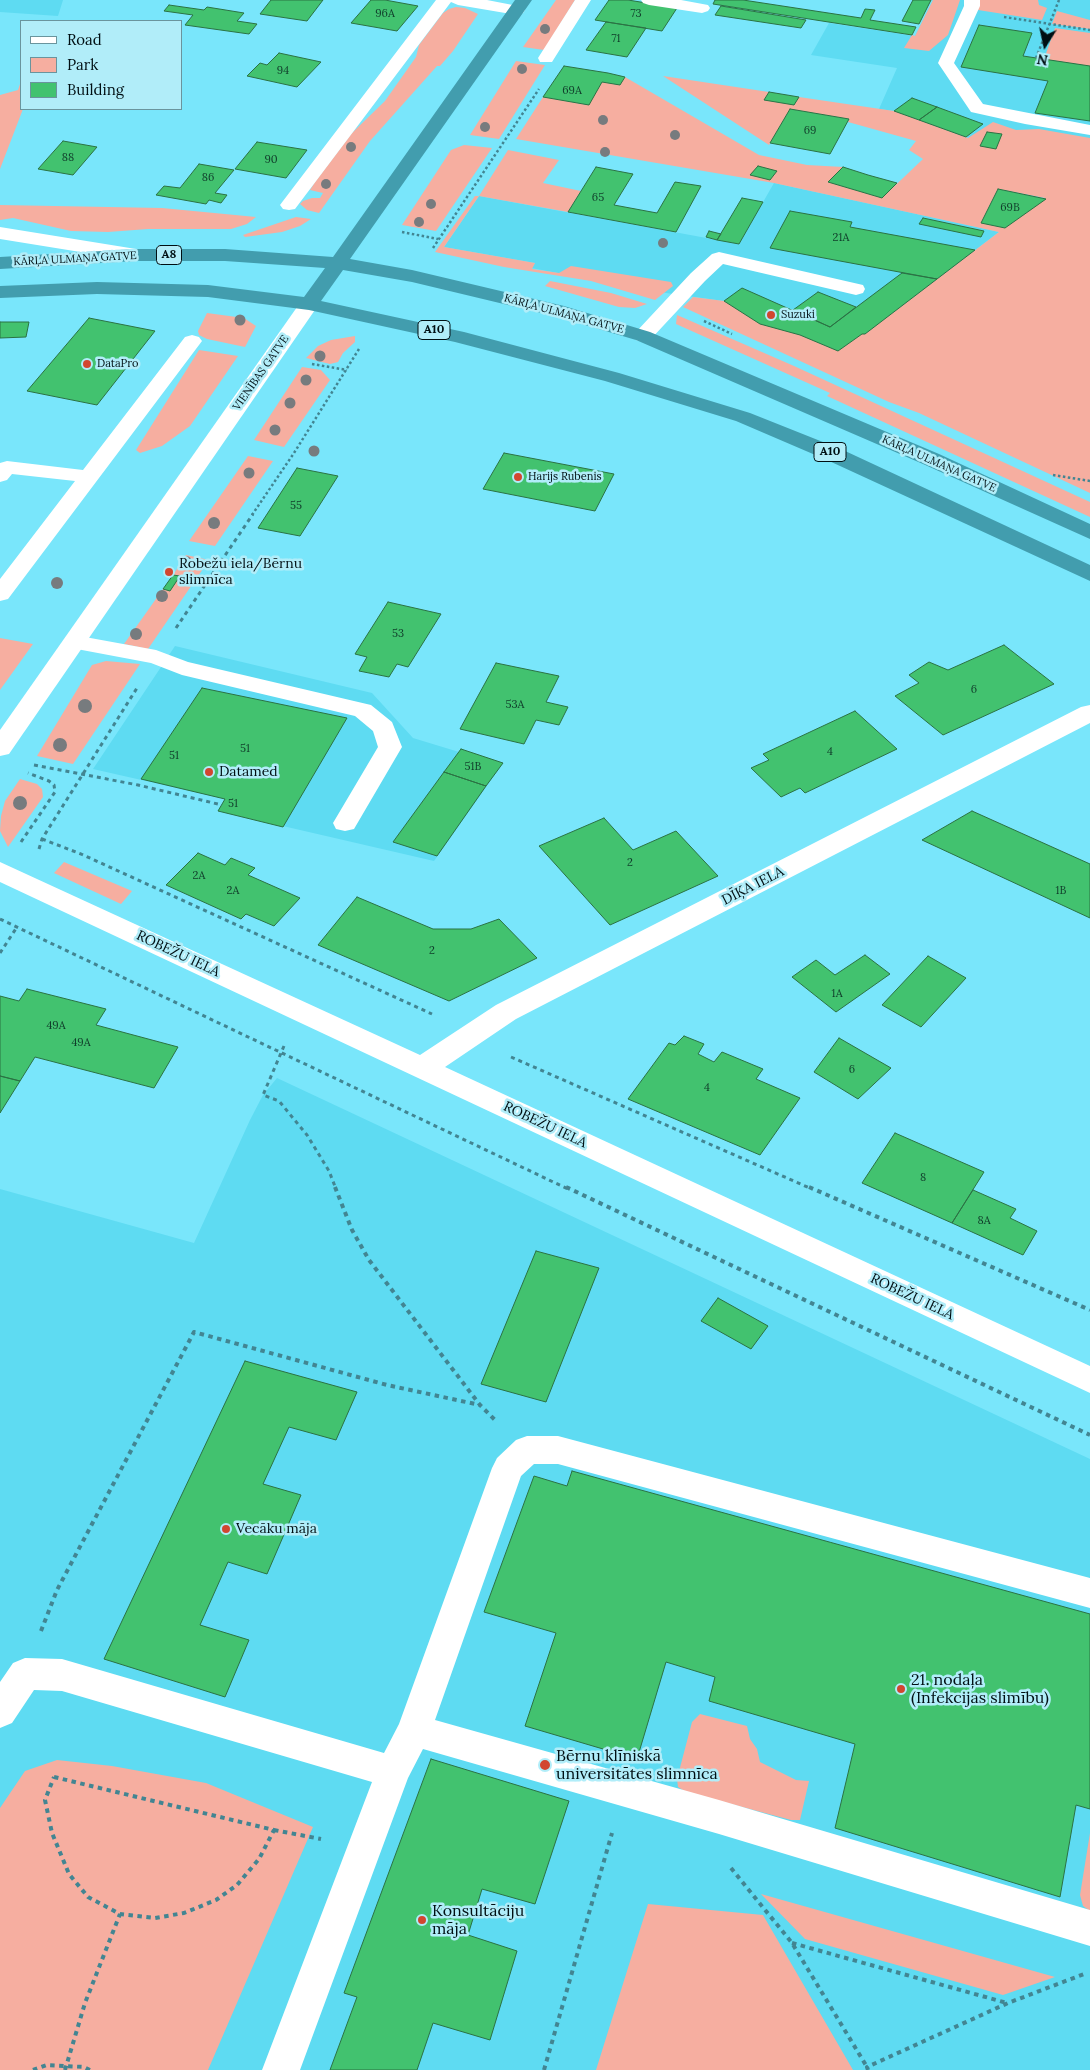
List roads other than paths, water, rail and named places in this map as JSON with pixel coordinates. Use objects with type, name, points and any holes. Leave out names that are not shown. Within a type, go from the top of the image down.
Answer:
[{"type":"highway","name":"VIENĪBAS GATVE","points":[[309,304],[520,5]]},
{"type":"highway","name":"KĀRĻA ULMAŅA GATVE","points":[[0,263],[136,255],[225,255],[338,263],[412,276],[564,312],[643,336],[931,459],[1090,532]]},
{"type":"highway","points":[[0,292],[97,288],[208,291],[309,304]]},
{"type":"highway","name":"A10","points":[[309,304],[466,338],[612,377],[743,417],[835,454],[1090,574]]},
{"type":"street","name":"VIENĪBAS GATVE","points":[[0,748],[309,304]]},
{"type":"street","name":"DĪĶA IELA","points":[[422,1068],[506,1012],[1090,712]]},
{"type":"street","name":"ROBEŽU IELA","points":[[0,871],[1090,1380]]},
{"type":"street","points":[[281,2070],[393,1772],[414,1730],[508,1468],[527,1450],[558,1450],[1090,1593]]},
{"type":"street","points":[[0,1712],[25,1674],[62,1675],[393,1772]]},
{"type":"street","points":[[414,1730],[718,1817],[1090,1928]]},
{"type":"lane","points":[[289,205],[444,0]]},
{"type":"lane","points":[[458,0],[520,5]]},
{"type":"lane","points":[[546,58],[583,0]]},
{"type":"lane","points":[[649,0],[702,8]]},
{"type":"lane","points":[[971,6],[946,63],[977,108],[1025,119],[1090,130]]},
{"type":"lane","points":[[0,233],[136,255]]},
{"type":"lane","points":[[643,336],[698,277],[719,258],[856,289]]},
{"type":"lane","points":[[0,594],[192,341]]},
{"type":"lane","points":[[0,476],[7,467],[89,477]]},
{"type":"lane","points":[[74,642],[156,657],[182,668],[363,710],[384,728],[390,747],[345,823]]},
{"type":"place","name":"Suzuki","points":[[771,315]]},
{"type":"place","name":"DataPro","points":[[87,364]]},
{"type":"place","name":"Harijs Rubenis","points":[[518,477]]},
{"type":"place","name":"Robežu iela/Bērnu slimnīca","points":[[169,572]]},
{"type":"place","name":"Datamed","points":[[209,772]]},
{"type":"place","name":"Vecāku māja","points":[[226,1529]]},
{"type":"place","name":"21. nodaļa (Infekcijas slimību)","points":[[901,1689]]},
{"type":"place","name":"Bērnu klīniskā universitātes slimnīca","points":[[545,1765]]},
{"type":"place","name":"Konsultāciju māja","points":[[422,1920]]}]
